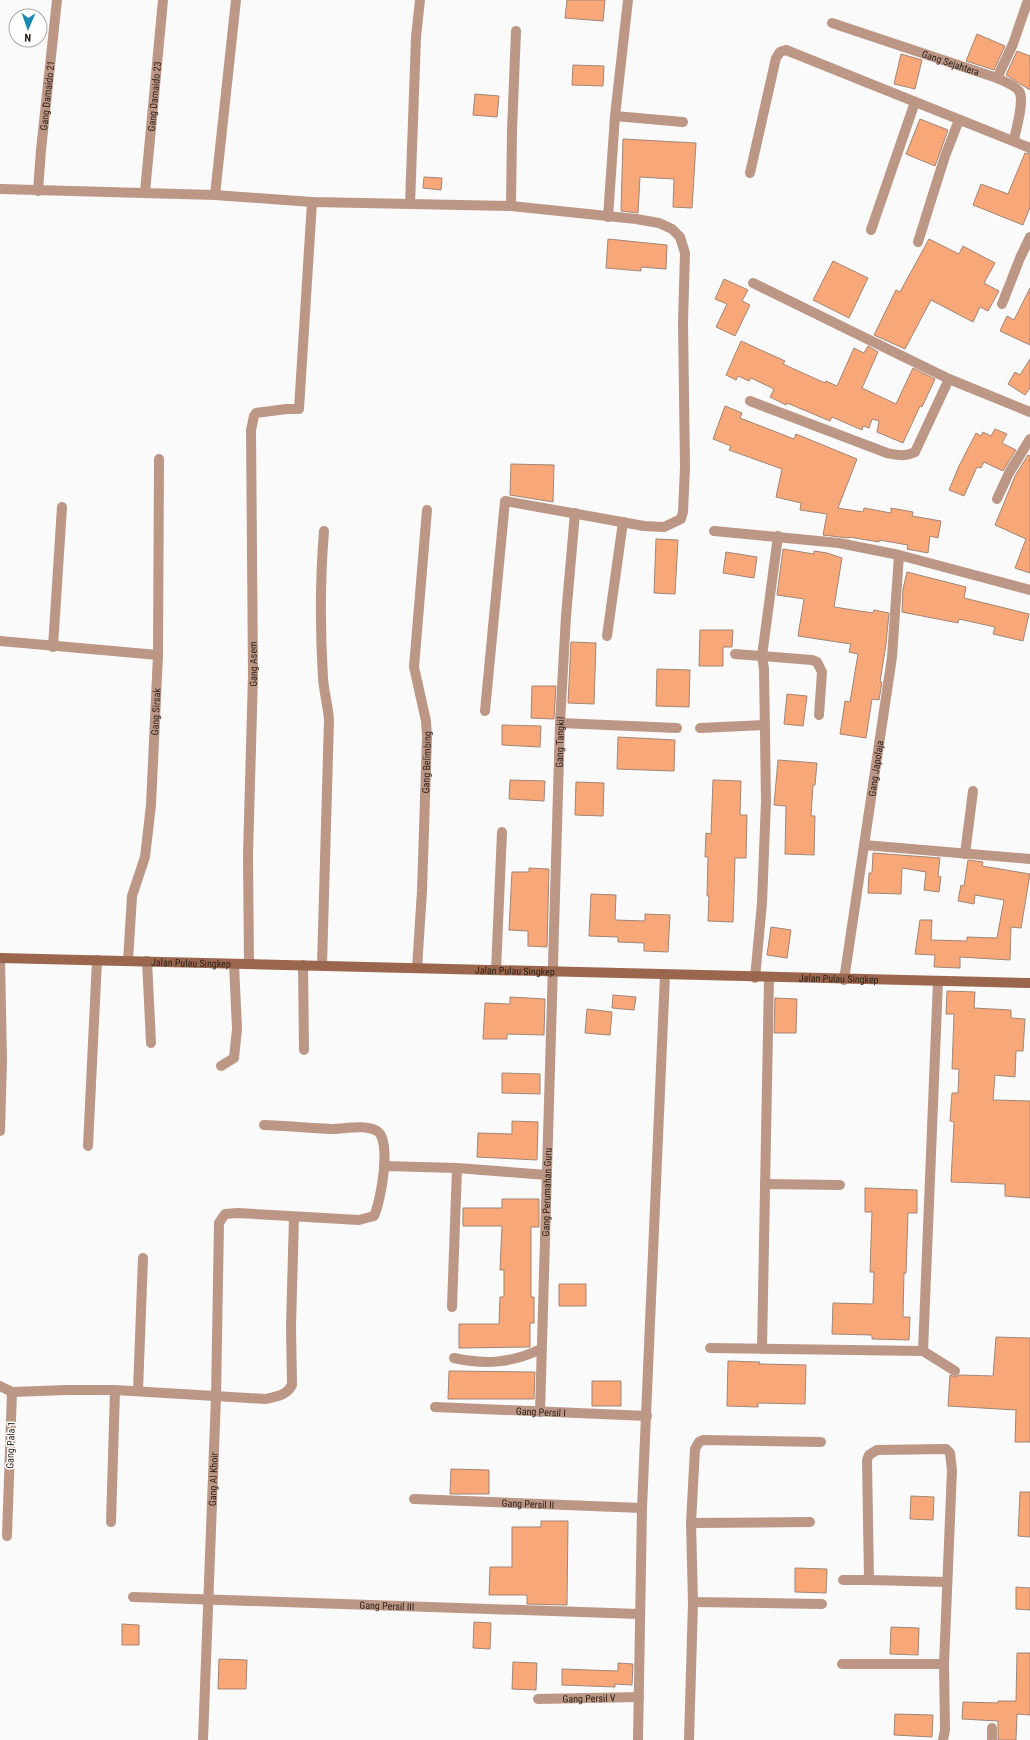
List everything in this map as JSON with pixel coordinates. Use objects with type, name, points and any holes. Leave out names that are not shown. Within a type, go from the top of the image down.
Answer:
[{"type":"street","name":"Gang Damaido 21","points":[[38,191],[40,150],[57,0]]},
{"type":"street","name":"Gang Damaido 23","points":[[145,192],[163,0]]},
{"type":"street","points":[[215,195],[236,0]]},
{"type":"street","points":[[410,204],[416,37],[420,0]]},
{"type":"street","points":[[608,216],[615,116],[628,0]]},
{"type":"street","points":[[997,78],[1013,44],[1028,0]]},
{"type":"street","name":"Gang Sejahtera","points":[[832,23],[997,78],[1017,89],[1020,96],[1020,107],[1014,140]]},
{"type":"street","points":[[511,206],[516,31]]},
{"type":"street","points":[[750,173],[776,58],[780,52],[786,50],[994,135],[1014,140],[1030,148]]},
{"type":"street","points":[[871,230],[914,102]]},
{"type":"street","points":[[615,116],[683,122]]},
{"type":"street","points":[[918,242],[945,156],[959,120]]},
{"type":"street","points":[[0,189],[38,191],[145,192],[312,202],[511,206],[651,222],[672,229],[680,237],[685,253],[683,322],[685,467],[683,512],[681,519],[664,527],[644,526],[505,501],[485,711]]},
{"type":"street","name":"Gang Asem","points":[[249,964],[248,854],[253,675],[251,430],[256,413],[286,408],[299,410],[312,202]]},
{"type":"street","points":[[1002,304],[1030,237]]},
{"type":"street","points":[[753,283],[949,378],[1029,410]]},
{"type":"street","points":[[750,401],[886,453],[900,456],[909,455],[915,452],[949,378]]},
{"type":"street","points":[[997,499],[1009,473],[1030,439]]},
{"type":"street","name":"Gang Sirsak","points":[[128,961],[132,896],[146,857],[151,805],[158,655],[159,459]]},
{"type":"street","points":[[53,646],[62,507]]},
{"type":"street","name":"Gang Belimbing","points":[[417,968],[422,891],[427,737],[426,721],[414,667],[427,510]]},
{"type":"street","name":"Gang Tangkil","points":[[554,972],[560,723],[566,616],[575,513]]},
{"type":"street","points":[[607,636],[623,522]]},
{"type":"street","points":[[322,965],[329,720],[323,680],[320,626],[320,579],[324,531]]},
{"type":"street","points":[[714,531],[839,543],[900,555],[1030,590]]},
{"type":"street","points":[[755,978],[762,903],[766,817],[764,668],[762,656],[778,536]]},
{"type":"street","name":"Gang Japolaja","points":[[844,980],[892,656],[900,555]]},
{"type":"street","points":[[0,640],[158,655]]},
{"type":"street","points":[[735,654],[812,660],[817,662],[822,672],[818,715]]},
{"type":"street","points":[[560,723],[677,728]]},
{"type":"street","points":[[700,728],[765,725]]},
{"type":"street","points":[[965,854],[973,791]]},
{"type":"street","points":[[496,970],[502,832]]},
{"type":"street","points":[[864,845],[1030,859]]},
{"type":"street","points":[[0,958],[2,1060],[0,1131]]},
{"type":"street","name":"Jalan Pulau Singkep","points":[[0,958],[322,965],[755,978],[1030,983]]},
{"type":"street","points":[[88,1146],[97,960]]},
{"type":"street","points":[[147,961],[152,1043]]},
{"type":"street","points":[[221,1066],[234,1058],[237,1029],[234,964]]},
{"type":"street","points":[[303,965],[304,1050]]},
{"type":"street","name":"Gang Perumahan Guru","points":[[540,1412],[554,972]]},
{"type":"street","points":[[638,1740],[642,1508],[668,975]]},
{"type":"street","points":[[762,1349],[769,978]]},
{"type":"street","points":[[923,1351],[938,981]]},
{"type":"street","points":[[0,1386],[12,1392],[138,1390],[216,1397],[266,1399],[284,1395],[292,1385],[290,1326],[294,1217],[359,1220],[374,1216],[379,1206],[384,1166],[382,1137],[378,1132],[368,1128],[332,1129],[264,1125]]},
{"type":"street","points":[[384,1166],[457,1168],[547,1175]]},
{"type":"street","points":[[452,1307],[457,1168]]},
{"type":"street","points":[[765,1184],[840,1185]]},
{"type":"street","name":"Gang Al Khoir","points":[[203,1740],[216,1397],[219,1223],[225,1214],[238,1213],[294,1217]]},
{"type":"street","points":[[138,1390],[143,1258]]},
{"type":"street","points":[[710,1348],[923,1351],[955,1371]]},
{"type":"street","points":[[454,1358],[470,1362],[498,1363],[528,1355],[541,1349]]},
{"type":"street","points":[[111,1522],[115,1390]]},
{"type":"street","name":"Gang Pala 1","points":[[7,1536],[12,1392]]},
{"type":"street","name":"Gang Persil I","points":[[435,1407],[647,1416]]},
{"type":"street","points":[[689,1740],[693,1602],[691,1523],[692,1472],[695,1449],[699,1442],[703,1440],[821,1442]]},
{"type":"street","points":[[869,1580],[867,1460],[869,1455],[877,1450],[946,1449],[950,1453],[952,1470],[944,1664],[945,1730],[943,1740]]},
{"type":"street","name":"Gang Persil II","points":[[414,1499],[642,1508]]},
{"type":"street","points":[[691,1523],[810,1522]]},
{"type":"street","points":[[843,1580],[947,1582]]},
{"type":"street","name":"Gang Persil III","points":[[133,1597],[640,1614]]},
{"type":"street","points":[[693,1602],[822,1604]]},
{"type":"street","points":[[842,1664],[944,1664]]},
{"type":"street","name":"Gang Persil V","points":[[538,1699],[639,1697]]},
{"type":"street","points":[[992,1728],[992,1740]]},
{"type":"building","points":[[567,0],[605,0],[603,21],[565,18]]},
{"type":"building","points":[[977,34],[1005,46],[994,70],[966,61]]},
{"type":"building","points":[[1017,51],[1030,56],[1030,90],[1006,75]]},
{"type":"building","points":[[901,54],[922,60],[915,89],[894,84]]},
{"type":"building","points":[[573,65],[604,66],[603,86],[572,85]]},
{"type":"building","points":[[475,94],[499,96],[497,117],[473,115]]},
{"type":"building","points":[[920,119],[948,130],[935,166],[906,154]]},
{"type":"building","points":[[623,139],[696,143],[692,208],[673,207],[674,179],[640,177],[638,213],[621,211]]},
{"type":"building","points":[[1025,153],[1030,154],[1030,207],[1023,225],[973,205],[981,184],[1008,194]]},
{"type":"building","points":[[424,177],[442,178],[441,190],[423,188]]},
{"type":"building","points":[[608,239],[667,245],[666,269],[641,267],[641,271],[606,268]]},
{"type":"building","points":[[929,239],[959,254],[963,246],[995,263],[984,283],[999,291],[988,311],[980,307],[973,322],[931,300],[905,349],[874,335],[896,290],[900,292]]},
{"type":"building","points":[[833,261],[868,278],[849,318],[813,300]]},
{"type":"building","points":[[724,279],[748,290],[742,301],[750,305],[735,336],[716,327],[727,304],[715,299]]},
{"type":"building","points":[[1030,288],[1030,345],[1000,331],[1007,316],[1014,320]]},
{"type":"building","points":[[741,341],[785,361],[783,364],[825,383],[826,381],[837,386],[854,348],[864,353],[868,346],[878,352],[862,388],[896,404],[913,368],[935,379],[922,407],[920,406],[903,443],[877,432],[879,421],[872,419],[869,428],[863,426],[862,430],[832,417],[830,421],[787,403],[786,405],[770,397],[774,389],[751,378],[749,381],[738,376],[736,380],[726,375]]},
{"type":"building","points":[[1030,359],[1030,388],[1025,395],[1008,384],[1015,372],[1020,375]]},
{"type":"building","points":[[725,406],[742,413],[740,418],[794,439],[796,434],[857,459],[838,508],[863,512],[864,508],[891,513],[891,508],[913,512],[912,516],[941,521],[938,538],[930,536],[928,553],[907,549],[908,545],[879,540],[879,542],[849,537],[823,535],[827,514],[800,510],[801,503],[776,497],[782,469],[729,450],[731,446],[713,439]]},
{"type":"building","points":[[995,429],[1007,434],[1002,443],[1016,450],[1003,471],[984,462],[981,468],[977,467],[964,496],[949,490],[959,466],[976,433],[981,436],[983,432],[991,436]]},
{"type":"building","points":[[1028,455],[1030,456],[1030,573],[1015,568],[1026,539],[995,525],[1015,476]]},
{"type":"building","points":[[511,464],[554,465],[553,502],[510,495]]},
{"type":"building","points":[[656,539],[678,540],[675,594],[654,593]]},
{"type":"building","points":[[783,549],[814,554],[814,551],[827,553],[842,558],[834,607],[873,613],[874,610],[889,613],[879,700],[872,699],[866,738],[840,734],[845,701],[850,702],[858,654],[849,652],[851,644],[798,636],[804,599],[777,595]]},
{"type":"building","points":[[726,552],[757,557],[754,578],[723,573]]},
{"type":"building","points":[[907,572],[966,587],[964,598],[1029,614],[1023,641],[993,634],[995,627],[959,619],[958,623],[902,612],[903,589]]},
{"type":"building","points":[[700,630],[733,630],[732,647],[723,647],[723,666],[699,666]]},
{"type":"building","points":[[571,642],[596,643],[594,704],[568,703]]},
{"type":"building","points":[[657,669],[690,670],[689,707],[656,706]]},
{"type":"building","points":[[532,686],[556,686],[554,719],[531,718]]},
{"type":"building","points":[[787,694],[807,696],[803,726],[784,724]]},
{"type":"building","points":[[502,725],[541,726],[540,747],[502,745]]},
{"type":"building","points":[[618,737],[675,740],[674,771],[617,769]]},
{"type":"building","points":[[778,760],[817,763],[815,785],[813,785],[811,816],[815,816],[814,855],[785,854],[786,806],[774,805]]},
{"type":"building","points":[[510,780],[545,781],[544,801],[509,799]]},
{"type":"building","points":[[713,780],[741,781],[740,815],[747,815],[746,858],[735,858],[733,922],[708,921],[708,857],[705,857],[706,833],[711,834]]},
{"type":"building","points":[[576,782],[604,783],[603,816],[575,815]]},
{"type":"building","points":[[873,853],[940,858],[938,876],[941,877],[939,892],[924,890],[926,872],[902,868],[901,894],[868,893],[869,873],[872,873]]},
{"type":"building","points":[[968,860],[983,862],[982,866],[1030,874],[1021,928],[1011,927],[1010,960],[960,957],[960,968],[934,967],[935,955],[915,954],[920,920],[932,920],[931,940],[967,941],[967,937],[997,938],[1004,900],[975,895],[974,904],[958,901],[961,885],[964,886]]},
{"type":"building","points":[[529,868],[549,869],[547,947],[528,946],[528,931],[509,930],[512,872],[529,872]]},
{"type":"building","points":[[591,894],[616,895],[615,920],[645,921],[645,914],[670,915],[668,952],[644,951],[644,943],[618,942],[618,937],[589,936]]},
{"type":"building","points":[[771,927],[791,930],[787,958],[767,955]]},
{"type":"building","points":[[947,991],[975,992],[974,1008],[1011,1010],[1011,1018],[1025,1019],[1023,1051],[1016,1051],[1015,1077],[995,1075],[993,1100],[1030,1101],[1030,1198],[1005,1196],[1005,1184],[951,1182],[954,1122],[950,1121],[952,1093],[958,1093],[959,1069],[952,1069],[954,1014],[946,1014]]},
{"type":"building","points":[[613,995],[636,997],[634,1010],[612,1008]]},
{"type":"building","points":[[510,997],[545,999],[544,1035],[507,1034],[507,1039],[483,1039],[485,1003],[510,1004]]},
{"type":"building","points":[[775,998],[797,999],[796,1033],[774,1033]]},
{"type":"building","points":[[587,1009],[612,1012],[610,1035],[585,1033]]},
{"type":"building","points":[[502,1073],[540,1074],[540,1094],[502,1093]]},
{"type":"building","points":[[512,1121],[538,1122],[537,1160],[477,1157],[478,1133],[512,1134]]},
{"type":"building","points":[[865,1188],[917,1190],[917,1213],[908,1213],[906,1273],[904,1273],[903,1317],[910,1317],[909,1340],[872,1339],[872,1335],[832,1334],[833,1303],[873,1304],[874,1272],[870,1272],[872,1212],[865,1212]]},
{"type":"building","points":[[502,1199],[539,1199],[539,1227],[531,1227],[531,1297],[534,1297],[534,1323],[530,1323],[530,1347],[459,1348],[459,1324],[499,1324],[500,1297],[504,1297],[504,1270],[500,1270],[502,1226],[463,1226],[463,1208],[502,1208]]},
{"type":"building","points":[[559,1284],[586,1284],[586,1306],[559,1306]]},
{"type":"building","points":[[996,1337],[1030,1338],[1030,1442],[1015,1442],[1016,1410],[948,1406],[950,1375],[955,1377],[960,1375],[993,1376]]},
{"type":"building","points":[[728,1361],[760,1362],[759,1364],[806,1365],[805,1404],[758,1403],[758,1407],[727,1406]]},
{"type":"building","points":[[449,1371],[535,1372],[534,1399],[448,1399]]},
{"type":"building","points":[[592,1381],[621,1381],[621,1406],[592,1406]]},
{"type":"building","points":[[451,1469],[489,1470],[489,1494],[450,1494]]},
{"type":"building","points":[[1020,1492],[1030,1492],[1030,1537],[1018,1536]]},
{"type":"building","points":[[911,1496],[934,1497],[933,1520],[910,1519]]},
{"type":"building","points":[[541,1521],[568,1521],[567,1605],[527,1604],[527,1595],[489,1595],[490,1567],[512,1567],[512,1527],[541,1527]]},
{"type":"building","points":[[795,1568],[827,1569],[826,1593],[795,1592]]},
{"type":"building","points":[[1016,1587],[1030,1588],[1030,1610],[1016,1609]]},
{"type":"building","points":[[474,1622],[491,1623],[490,1649],[473,1648]]},
{"type":"building","points":[[122,1624],[139,1625],[139,1645],[122,1645]]},
{"type":"building","points":[[891,1627],[919,1628],[918,1655],[890,1654]]},
{"type":"building","points":[[1017,1653],[1030,1653],[1030,1715],[1017,1714],[1016,1740],[998,1740],[998,1721],[962,1719],[963,1702],[998,1703],[998,1701],[1016,1701]]},
{"type":"building","points":[[219,1659],[247,1660],[246,1689],[218,1689]]},
{"type":"building","points":[[513,1662],[537,1663],[536,1690],[512,1689]]},
{"type":"building","points":[[618,1663],[633,1664],[632,1685],[615,1684],[615,1687],[562,1685],[562,1669],[618,1671]]},
{"type":"building","points":[[895,1714],[933,1715],[932,1737],[894,1735]]}]
